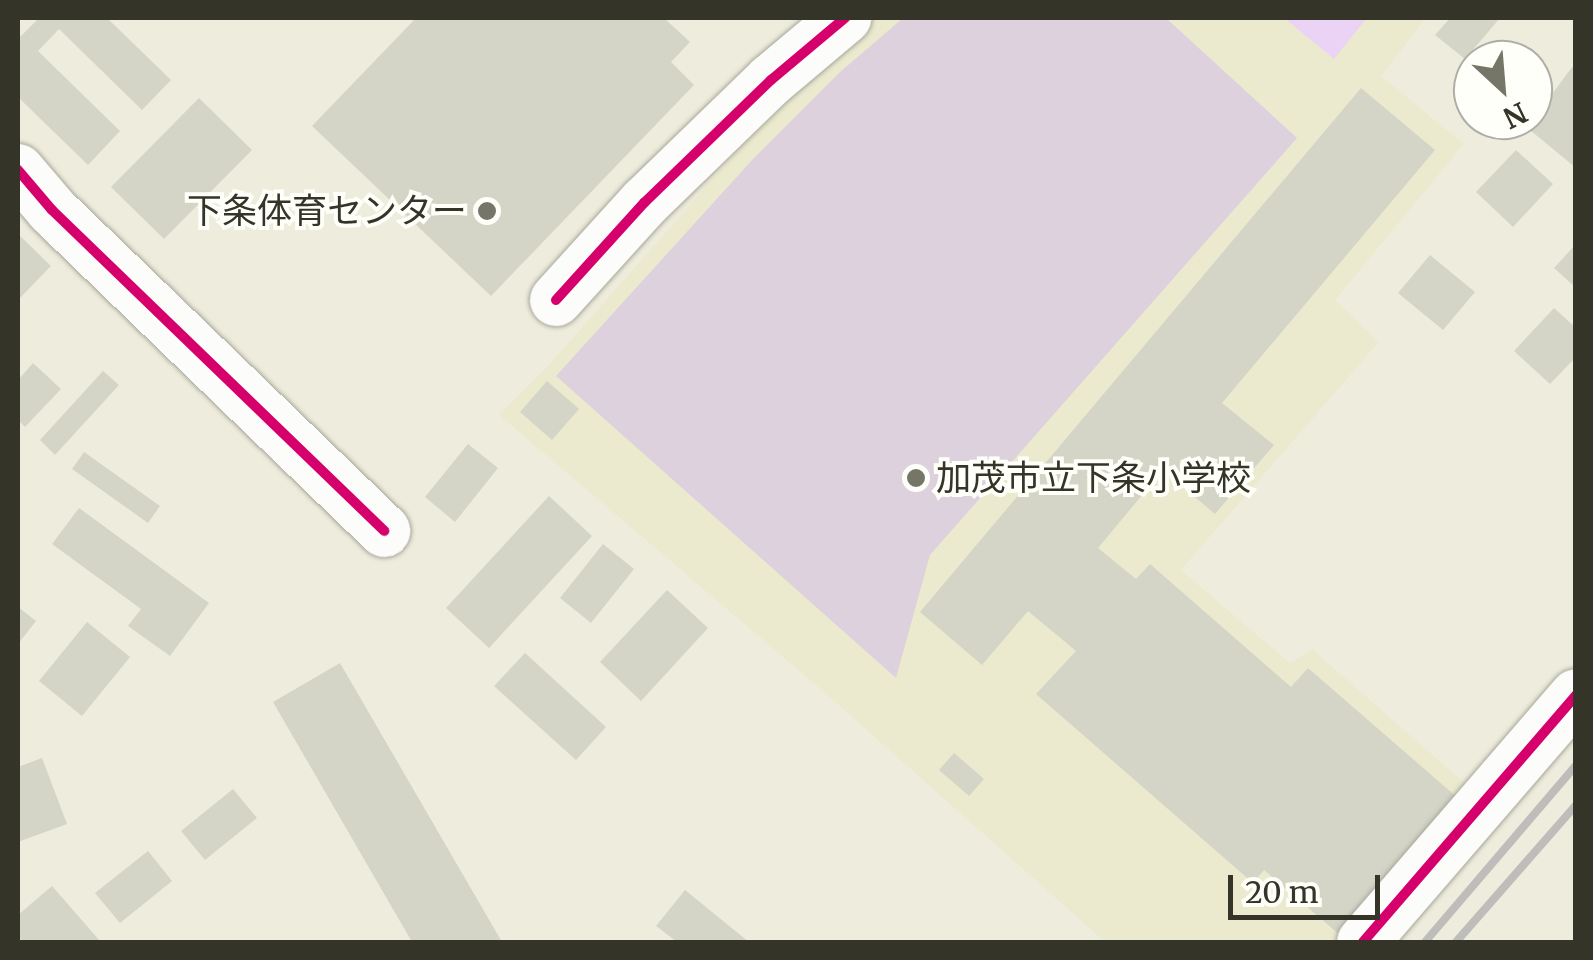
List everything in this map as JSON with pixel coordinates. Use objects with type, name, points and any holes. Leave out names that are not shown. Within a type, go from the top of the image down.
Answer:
[{"type":"street","points":[[556,300],[645,202],[771,80],[845,18]]},
{"type":"street","points":[[18,170],[52,210],[384,532]]},
{"type":"street","points":[[1363,942],[1576,695]]},
{"type":"shaded area","name":"加茂市立下条小学校","points":[[875,18],[1426,18],[1381,76],[1453,135],[1453,140],[1464,144],[1335,300],[1379,342],[1181,570],[1290,663],[1312,649],[1477,794],[1347,942],[1105,942],[824,692],[499,415],[548,366],[738,150]]},
{"type":"shaded area","points":[[903,18],[1166,18],[1297,138],[930,555],[896,678],[556,376],[753,159],[840,72]]},
{"type":"shaded area","points":[[1284,18],[1367,18],[1334,59]]},
{"type":"building","points":[[39,18],[107,18],[171,80],[142,110],[59,29],[38,51],[120,131],[88,165],[18,97],[18,39]]},
{"type":"building","name":"下条体育センター","points":[[416,18],[664,18],[690,42],[671,62],[694,85],[491,296],[312,126]]},
{"type":"building","points":[[1450,18],[1500,18],[1481,40],[1453,40],[1453,49],[1435,35]]},
{"type":"building","points":[[1572,67],[1576,70],[1576,168],[1542,140],[1553,140],[1553,93]]},
{"type":"building","points":[[1361,88],[1435,150],[1222,403],[1274,445],[1215,514],[1163,470],[1098,548],[1136,579],[1150,564],[1291,687],[1308,668],[1459,799],[1340,935],[1264,870],[1253,883],[1036,694],[1076,651],[1028,611],[982,665],[920,612]]},
{"type":"building","points":[[199,98],[252,150],[164,239],[111,187]]},
{"type":"building","points":[[1516,150],[1553,184],[1513,227],[1476,192]]},
{"type":"building","points":[[18,234],[51,266],[18,300]]},
{"type":"building","points":[[1576,244],[1576,288],[1554,268]]},
{"type":"building","points":[[1430,255],[1475,292],[1443,330],[1398,293]]},
{"type":"building","points":[[1554,308],[1576,328],[1576,357],[1550,384],[1514,351]]},
{"type":"building","points":[[33,363],[61,389],[25,427],[18,420],[18,380]]},
{"type":"building","points":[[103,371],[119,385],[55,455],[40,440]]},
{"type":"building","points":[[547,381],[579,409],[552,440],[520,412]]},
{"type":"building","points":[[468,444],[498,468],[455,522],[425,497]]},
{"type":"building","points":[[84,452],[160,506],[148,523],[72,469]]},
{"type":"building","points":[[549,496],[592,536],[489,648],[446,608]]},
{"type":"building","points":[[79,508],[209,603],[170,656],[128,626],[141,609],[52,544]]},
{"type":"building","points":[[603,544],[634,569],[591,623],[560,598]]},
{"type":"building","points":[[667,590],[708,628],[641,701],[600,662]]},
{"type":"building","points":[[18,607],[36,621],[18,644]]},
{"type":"building","points":[[87,622],[130,657],[82,716],[39,681]]},
{"type":"building","points":[[525,653],[606,727],[576,760],[494,686]]},
{"type":"building","points":[[340,663],[502,942],[412,942],[273,702]]},
{"type":"building","points":[[954,753],[984,779],[969,796],[939,770]]},
{"type":"building","points":[[42,758],[67,824],[18,842],[18,767]]},
{"type":"building","points":[[233,789],[257,818],[205,860],[181,831]]},
{"type":"building","points":[[148,851],[172,881],[120,923],[95,893]]},
{"type":"building","points":[[52,886],[100,941],[23,942],[18,936],[18,915]]},
{"type":"building","points":[[685,890],[749,942],[677,942],[656,926]]},
{"type":"railway","points":[[1425,942],[1576,765]]},
{"type":"railway","points":[[1456,942],[1576,805]]},
{"type":"cycle path","points":[[556,300],[645,202],[771,80],[845,18]]},
{"type":"cycle path","points":[[18,170],[52,210],[384,531]]},
{"type":"cycle path","points":[[1363,942],[1576,695]]},
{"type":"place","name":"下条体育センター","points":[[487,211]]},
{"type":"place","name":"加茂市立下条小学校","points":[[916,478]]}]
